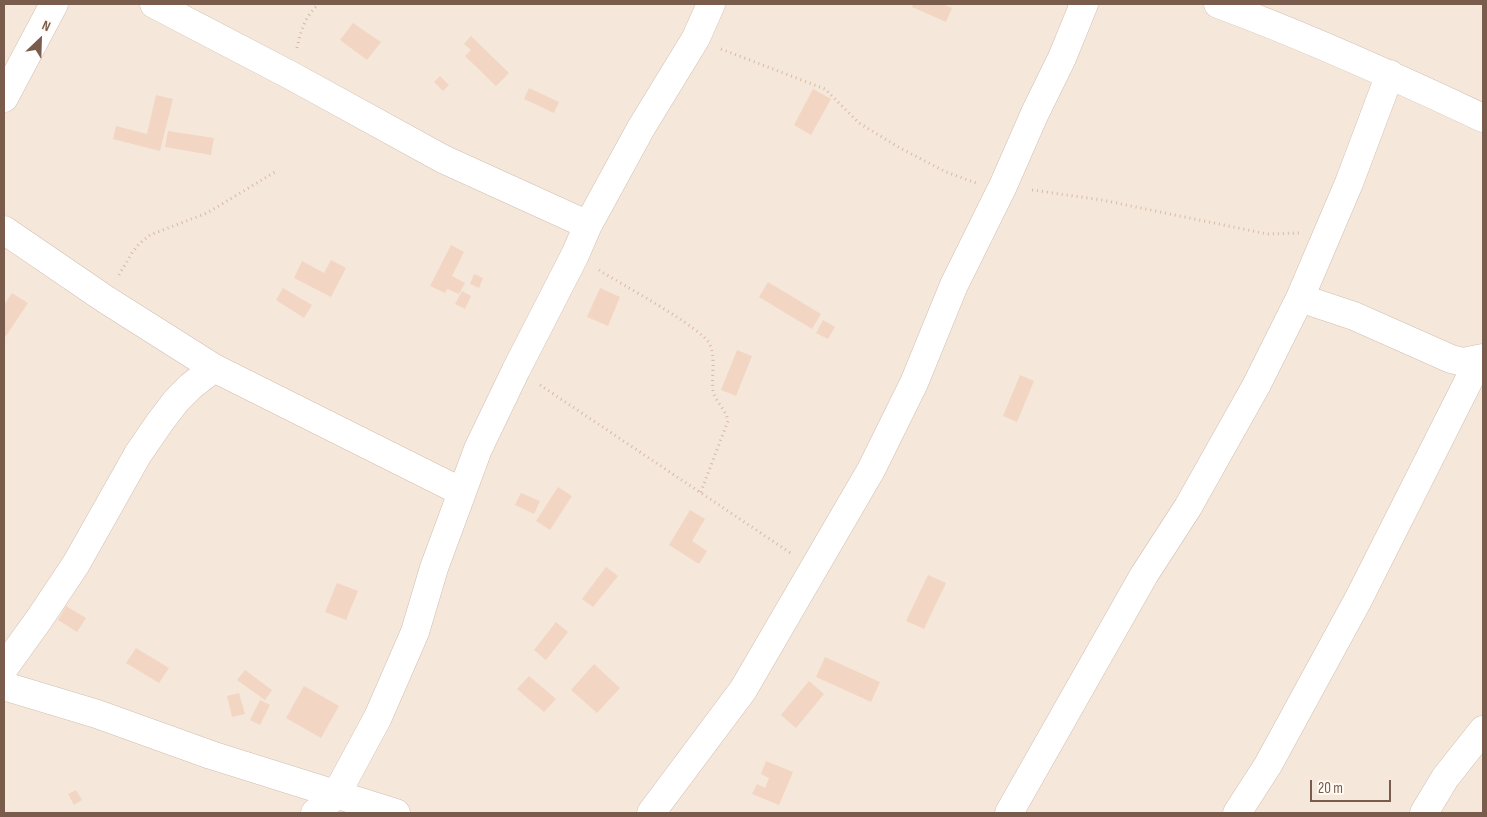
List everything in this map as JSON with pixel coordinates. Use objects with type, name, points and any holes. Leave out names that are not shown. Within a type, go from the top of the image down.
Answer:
[{"type":"street","points":[[4,98],[54,4]]},
{"type":"street","points":[[154,4],[290,75],[443,159],[588,225]]},
{"type":"street","points":[[315,813],[336,795],[378,717],[414,632],[434,568],[478,449],[575,255],[588,225],[641,128],[696,38],[711,4]]},
{"type":"street","points":[[652,813],[743,690],[871,470],[914,383],[954,285],[1003,186],[1062,58],[1084,4]]},
{"type":"street","points":[[1218,4],[1253,16],[1390,74],[1483,118]]},
{"type":"street","points":[[1009,813],[1144,575],[1188,506],[1256,386],[1300,298],[1349,183],[1390,74]]},
{"type":"street","points":[[4,230],[105,300],[214,368],[462,492]]},
{"type":"street","points":[[1300,298],[1354,316],[1451,359],[1463,362],[1480,360]]},
{"type":"street","points":[[1237,813],[1268,765],[1362,591],[1480,360]]},
{"type":"street","points":[[4,668],[76,564],[134,461],[160,422],[176,401],[191,386],[214,368]]},
{"type":"street","points":[[4,686],[97,714],[211,755],[396,813]]},
{"type":"street","points":[[1424,813],[1445,778],[1483,730]]},
{"type":"path","points":[[290,75],[301,28],[311,10],[318,4]]},
{"type":"path","points":[[696,38],[710,46],[825,89],[859,123],[900,148],[946,172],[976,183],[1102,200],[1267,234],[1291,234],[1329,229]]},
{"type":"path","points":[[105,300],[132,253],[150,235],[207,213],[275,172]]},
{"type":"path","points":[[575,255],[672,314],[710,342],[714,365],[712,377],[714,393],[727,413],[728,421],[700,494]]},
{"type":"path","points":[[516,370],[577,408],[700,494],[814,569]]},
{"type":"shaded area","points":[[4,4],[1483,4],[1483,813],[4,813]]},
{"type":"building","points":[[913,4],[942,4],[952,8],[946,22],[912,7]]},
{"type":"building","points":[[353,23],[381,42],[367,60],[340,40]]},
{"type":"building","points":[[471,36],[509,73],[496,86],[465,56],[471,50],[464,44]]},
{"type":"building","points":[[440,76],[449,85],[443,91],[434,82]]},
{"type":"building","points":[[529,88],[559,102],[554,113],[524,99]]},
{"type":"building","points":[[813,89],[831,99],[811,135],[794,125]]},
{"type":"building","points":[[156,95],[173,99],[160,151],[113,139],[116,126],[147,134]]},
{"type":"building","points":[[168,131],[214,138],[211,155],[165,147]]},
{"type":"building","points":[[451,245],[464,252],[452,276],[465,283],[459,294],[447,289],[445,293],[430,286]]},
{"type":"building","points":[[331,260],[346,268],[331,297],[294,278],[302,261],[324,273]]},
{"type":"building","points":[[474,274],[483,278],[479,288],[470,284]]},
{"type":"building","points":[[768,282],[821,314],[812,329],[759,297]]},
{"type":"building","points":[[283,288],[312,305],[304,318],[276,300]]},
{"type":"building","points":[[600,288],[620,297],[608,326],[587,317]]},
{"type":"building","points":[[462,291],[471,296],[465,309],[455,304]]},
{"type":"building","points":[[12,293],[28,303],[4,339],[4,305]]},
{"type":"building","points":[[823,320],[835,327],[828,339],[816,333]]},
{"type":"building","points":[[737,350],[752,356],[736,396],[721,390]]},
{"type":"building","points":[[1020,375],[1034,381],[1017,422],[1003,416]]},
{"type":"building","points":[[558,487],[572,496],[550,530],[536,521]]},
{"type":"building","points":[[521,493],[540,501],[534,514],[515,505]]},
{"type":"building","points":[[690,510],[705,519],[692,541],[707,551],[699,564],[669,545]]},
{"type":"building","points":[[606,567],[618,576],[593,607],[582,599]]},
{"type":"building","points":[[928,575],[946,583],[924,629],[906,621]]},
{"type":"building","points":[[337,583],[358,591],[346,620],[325,612]]},
{"type":"building","points":[[66,606],[86,618],[77,632],[58,620]]},
{"type":"building","points":[[556,622],[568,632],[546,660],[534,650]]},
{"type":"building","points":[[136,648],[169,668],[159,683],[126,663]]},
{"type":"building","points":[[825,657],[880,682],[871,702],[816,677]]},
{"type":"building","points":[[594,664],[620,688],[597,713],[571,690]]},
{"type":"building","points":[[245,670],[272,690],[265,700],[237,680]]},
{"type":"building","points":[[529,676],[556,699],[544,712],[517,689]]},
{"type":"building","points":[[809,681],[824,694],[796,728],[781,715]]},
{"type":"building","points":[[304,686],[339,706],[321,738],[286,718]]},
{"type":"building","points":[[239,693],[245,714],[232,717],[227,696]]},
{"type":"building","points":[[260,700],[270,705],[260,725],[250,720]]},
{"type":"building","points":[[766,761],[793,772],[779,805],[752,794],[757,784],[765,788],[769,778],[761,774]]},
{"type":"building","points":[[76,790],[82,800],[74,805],[68,794]]}]
